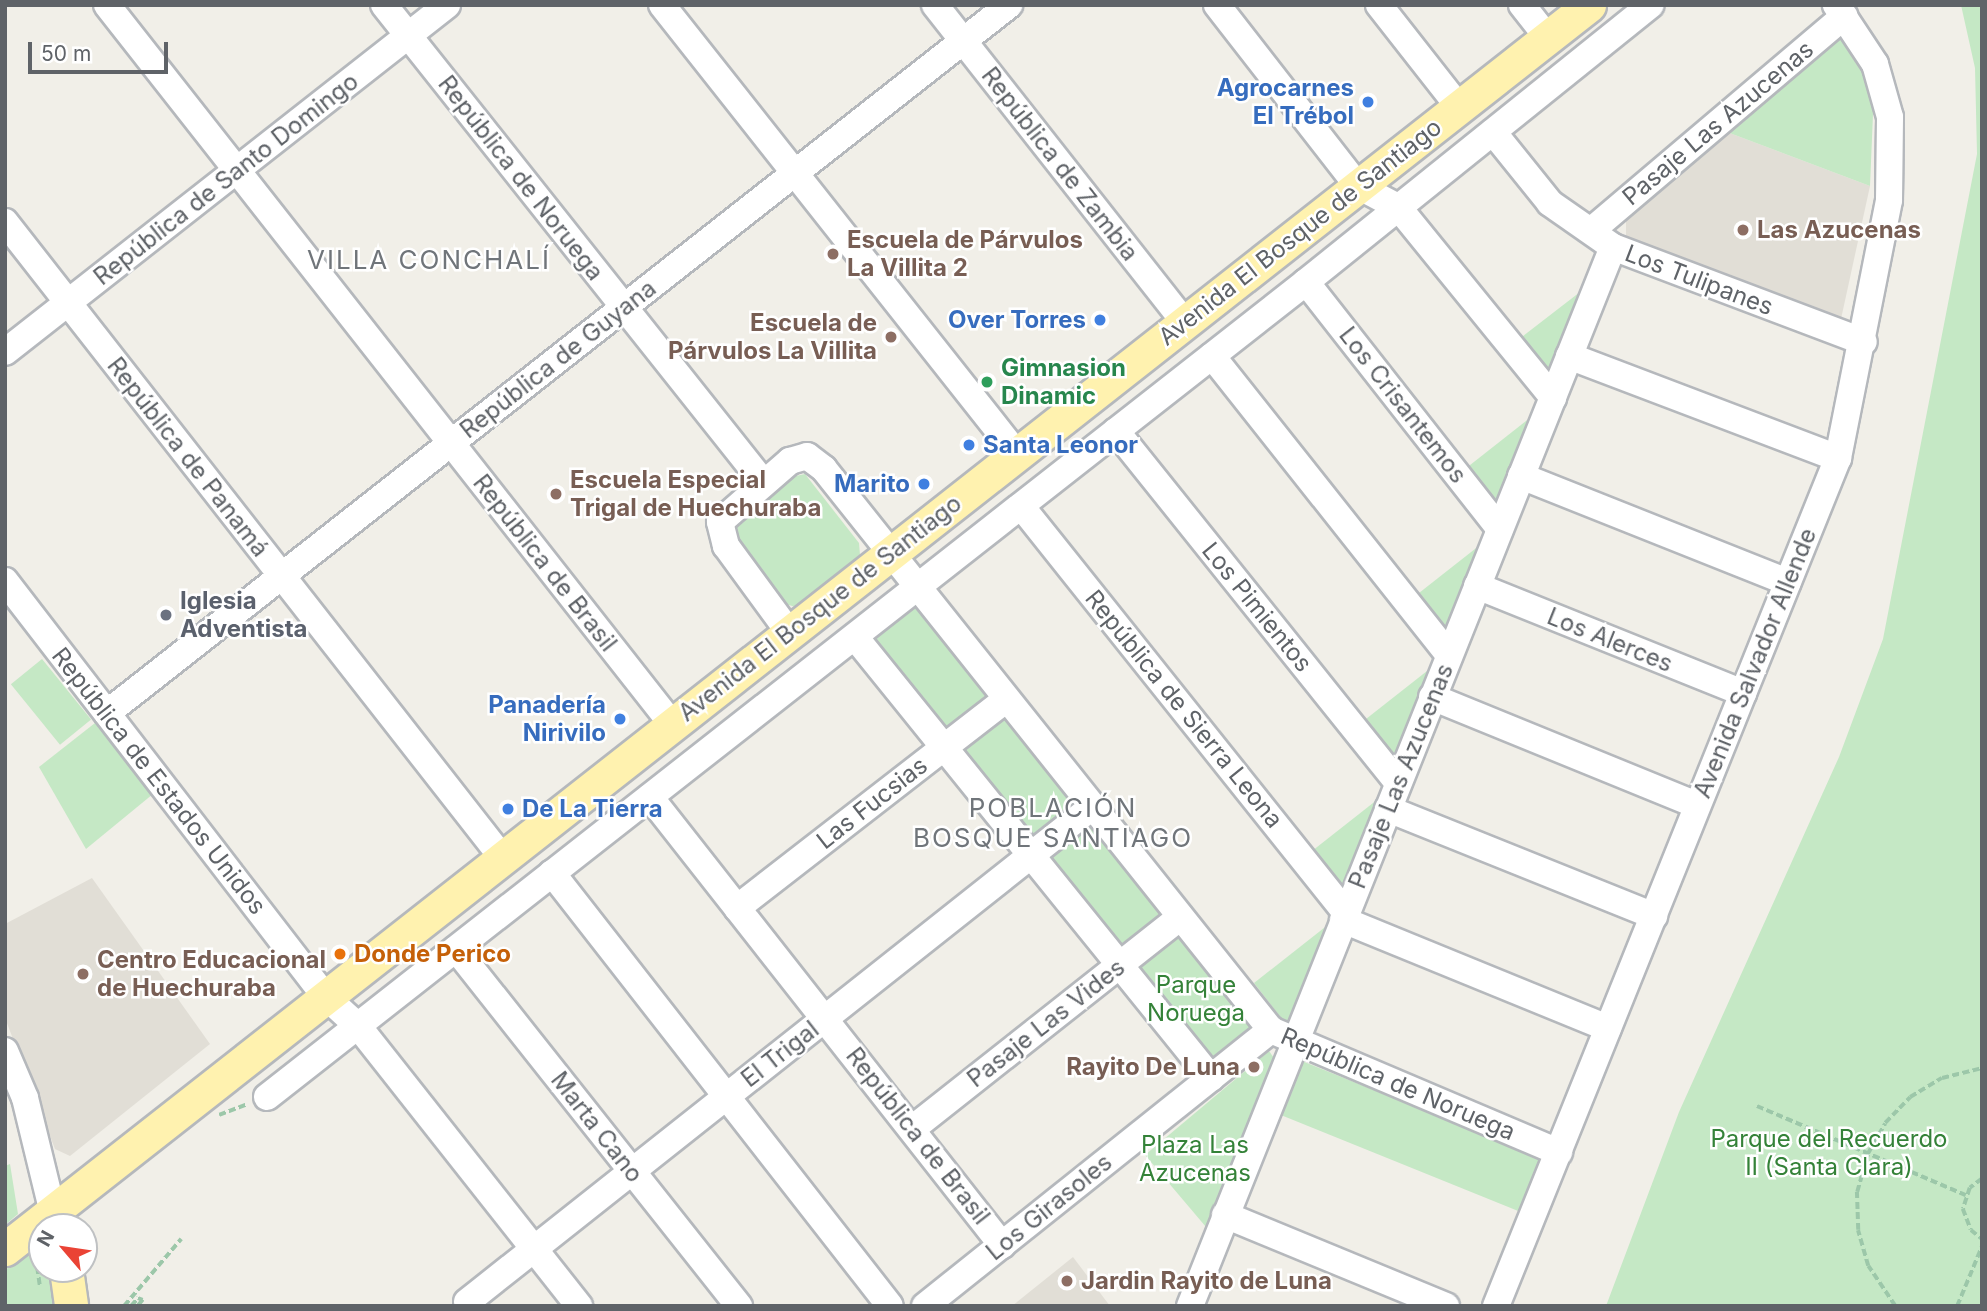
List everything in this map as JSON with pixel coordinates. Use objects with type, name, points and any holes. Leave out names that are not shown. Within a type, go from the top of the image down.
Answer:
[{"type":"main road","name":"Avenida El Bosque de Santiago","points":[[63,1213],[324,995],[1589,5]]},
{"type":"main road","name":"Avenida El Bosque de Santiago","points":[[5,1249],[28,1236]]},
{"type":"main road","points":[[68,1283],[71,1306]]},
{"type":"street","name":"República de Brasil","points":[[107,5],[672,724]]},
{"type":"street","name":"República de Noruega","points":[[384,5],[763,482]]},
{"type":"street","name":"República de Santo Domingo","points":[[5,352],[447,5]]},
{"type":"street","points":[[662,5],[1017,454]]},
{"type":"street","name":"República de Zambia","points":[[935,5],[1185,323]]},
{"type":"street","name":"República de Guyana","points":[[107,713],[1009,5]]},
{"type":"street","points":[[1217,5],[1358,186],[1398,207],[1553,398]]},
{"type":"street","points":[[1379,5],[1459,107]]},
{"type":"street","points":[[1522,5],[1548,38]]},
{"type":"street","name":"Avenida El Bosque de Santiago","points":[[267,1097],[1306,282],[1650,5]]},
{"type":"street","name":"Pasaje Las Azucenas","points":[[1592,230],[1840,10]]},
{"type":"street","name":"Avenida Salvador Allende","points":[[1496,1306],[1838,458],[1864,342],[1889,200],[1890,117],[1875,64],[1840,10]]},
{"type":"street","name":"Los Tulipanes","points":[[1493,132],[1550,203],[1613,247],[1864,342]]},
{"type":"street","name":"República de Panamá","points":[[5,222],[501,856]]},
{"type":"street","name":"Pasaje Las Azucenas","points":[[1190,1306],[1225,1215],[1282,1037],[1345,916],[1613,247]]},
{"type":"street","name":"Los Crisantemos","points":[[1306,282],[1500,529]]},
{"type":"street","points":[[1212,356],[1450,655]]},
{"type":"street","points":[[1569,356],[1838,458]]},
{"type":"street","name":"Los Pimientos","points":[[1116,431],[1398,783]]},
{"type":"street","name":"República de Noruega","points":[[789,632],[720,534],[723,516],[763,482],[795,457],[813,458],[1180,917],[1282,1037],[1559,1152]]},
{"type":"street","points":[[1521,476],[1788,582]]},
{"type":"street","name":"República de Sierra Leona","points":[[1021,506],[1345,916],[1608,1028]]},
{"type":"street","name":"República de Estados Unidos","points":[[5,581],[324,995],[358,1026],[579,1306]]},
{"type":"street","name":"Los Alerces","points":[[1477,586],[1743,693]]},
{"type":"street","points":[[855,636],[1211,1078]]},
{"type":"street","points":[[1432,697],[1697,805]]},
{"type":"street","name":"Las Fucsias","points":[[737,908],[1006,699]]},
{"type":"street","name":"República de Brasil","points":[[650,797],[1002,1245]]},
{"type":"street","name":"El Trigal","points":[[467,1302],[1093,807]]},
{"type":"street","points":[[1388,809],[1654,916]]},
{"type":"street","points":[[552,873],[890,1306]]},
{"type":"street","name":"Pasaje Las Vides","points":[[912,1129],[1180,917]]},
{"type":"street","name":"Marta Cano","points":[[456,949],[739,1306]]},
{"type":"street","name":"Los Girasoles","points":[[925,1306],[1211,1078],[1282,1037]]},
{"type":"street","points":[[5,1051],[24,1098],[53,1213]]},
{"type":"street","points":[[1225,1215],[1446,1306]]},
{"type":"path","points":[[1895,1306],[1868,1266],[1858,1230],[1857,1192],[1868,1153],[1885,1124],[1910,1097],[1942,1078],[1982,1068]]},
{"type":"path","points":[[1757,1106],[1966,1195]]},
{"type":"path","points":[[1982,1179],[1966,1195],[1965,1220],[1982,1239]]},
{"type":"path","points":[[124,1306],[181,1239]]},
{"type":"path","points":[[1957,1306],[1982,1246]]},
{"type":"path","points":[[131,1306],[138,1297],[143,1300],[138,1306]]},
{"type":"shaded area","name":"Las Azucenas","points":[[1727,132],[1870,186],[1841,319],[1626,247],[1626,212]]},
{"type":"shaded area","name":"Centro Educacional de Huechuraba","points":[[92,878],[210,1044],[70,1156],[55,1149],[5,1018],[5,924]]},
{"type":"shaded area","name":"Jardin Rayito de Luna","points":[[1073,1257],[1110,1306],[1012,1306]]},
{"type":"green space","name":"Parque del Recuerdo II (Santa Clara)","points":[[1961,5],[1982,5],[1982,1306],[1606,1306],[1679,1112],[1839,757],[1883,639],[1977,154],[1975,68]]},
{"type":"green space","points":[[1839,33],[1874,90],[1870,186],[1727,132]]},
{"type":"green space","points":[[1593,282],[1552,384],[1518,340]]},
{"type":"green space","points":[[1540,410],[1499,513],[1465,469]]},
{"type":"green space","points":[[805,474],[859,543],[860,555],[796,607],[785,604],[734,539],[734,525],[791,477]]},
{"type":"green space","points":[[1494,534],[1453,637],[1419,593]]},
{"type":"green space","name":"Parque Noruega","points":[[919,600],[1266,1028],[1214,1070],[867,642]]},
{"type":"green space","points":[[42,659],[91,720],[60,745],[11,684]]},
{"type":"green space","points":[[1441,660],[1401,763],[1366,719]]},
{"type":"green space","points":[[95,723],[153,794],[86,849],[39,767]]},
{"type":"green space","points":[[1387,792],[1346,895],[1312,851]]},
{"type":"green space","points":[[1329,924],[1288,1027],[1254,983]]},
{"type":"green space","name":"Plaza Las Azucenas","points":[[1269,1051],[1274,1058],[1206,1227],[1145,1155]]},
{"type":"green space","points":[[1297,1059],[1542,1158],[1520,1212],[1275,1113]]},
{"type":"green space","points":[[10,1164],[18,1214],[5,1225],[5,1166]]},
{"type":"green space","points":[[28,1253],[28,1283],[51,1283],[55,1306],[5,1306],[5,1270]]},
{"type":"place","name":"Agrocarnes El Trébol","points":[[1368,102]]},
{"type":"place","name":"Las Azucenas","points":[[1743,230]]},
{"type":"place","name":"Escuela de Párvulos La Villita 2","points":[[833,254]]},
{"type":"place","name":"Over Torres","points":[[1100,320]]},
{"type":"place","name":"Escuela de Párvulos La Villita","points":[[891,337]]},
{"type":"place","name":"Gimnasion Dinamic","points":[[987,382]]},
{"type":"place","name":"Santa Leonor","points":[[969,445]]},
{"type":"place","name":"Marito","points":[[924,484]]},
{"type":"place","name":"Escuela Especial Trigal de Huechuraba","points":[[556,494]]},
{"type":"place","name":"Iglesia Adventista","points":[[166,615]]},
{"type":"place","name":"Panadería Nirivilo","points":[[620,719]]},
{"type":"place","name":"De La Tierra","points":[[508,809]]},
{"type":"place","name":"Donde Perico","points":[[340,954]]},
{"type":"place","name":"Centro Educacional de Huechuraba","points":[[83,974]]},
{"type":"place","name":"Rayito De Luna","points":[[1254,1067]]},
{"type":"place","name":"Jardin Rayito de Luna","points":[[1067,1281]]},
{"type":"district","name":"VILLA CONCHALÍ","points":[[429,260]]},
{"type":"district","name":"POBLACIÓN BOSQUE SANTIAGO","points":[[1053,823]]}]
